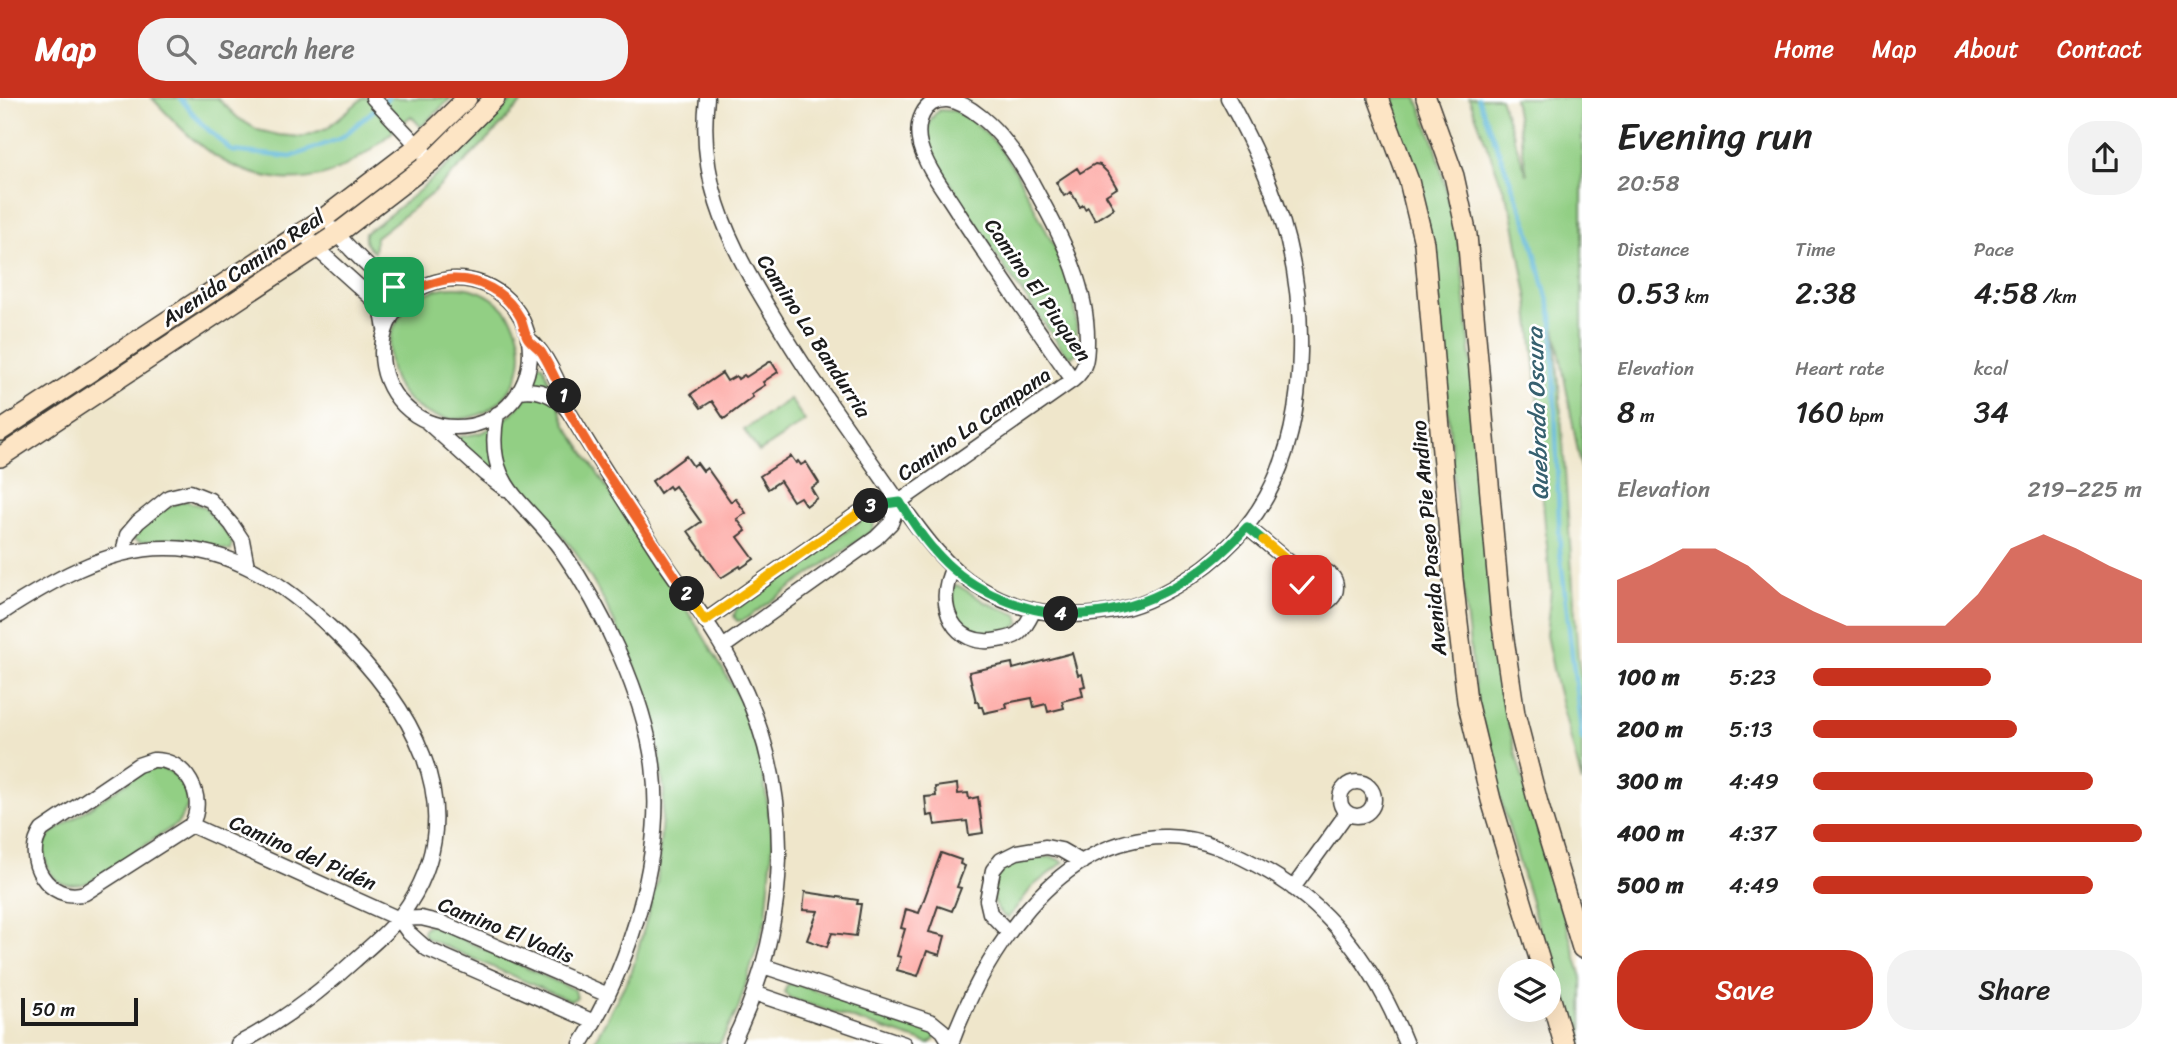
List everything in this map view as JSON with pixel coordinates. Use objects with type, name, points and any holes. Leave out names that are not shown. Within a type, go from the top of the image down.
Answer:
[{"type":"main road","name":"Avenida Camino Real","points":[[0,431],[324,218],[417,147],[467,98]]},
{"type":"main road","name":"Avenida Camino Real","points":[[0,457],[337,234],[432,161],[495,98]]},
{"type":"main road","name":"Avenida Paseo Pie Andino","points":[[1378,98],[1409,181],[1424,243],[1453,579],[1467,701],[1491,800],[1538,959]]},
{"type":"main road","points":[[1426,98],[1454,176],[1467,235],[1501,619],[1515,714],[1538,803],[1582,948]]},
{"type":"main road","points":[[1558,1022],[1564,1044]]},
{"type":"street","points":[[373,98],[432,161]]},
{"type":"street","name":"Camino La Bandurria","points":[[707,98],[706,158],[715,201],[729,239],[800,359],[933,550],[990,594],[1034,610],[1078,615],[1106,613],[1135,606],[1167,592],[1201,570],[1247,527],[1273,485],[1291,438],[1299,379],[1299,317],[1294,268],[1279,209],[1260,159],[1228,98]]},
{"type":"street","name":"Camino El Piuquen","points":[[942,100],[953,102],[980,117],[999,134],[1028,175],[1061,236],[1082,292],[1087,331],[1086,360],[1081,372],[1073,380],[994,267],[930,168],[920,147],[918,134],[920,117],[931,104],[942,100]]},
{"type":"street","points":[[324,218],[388,283],[401,289],[419,289]]},
{"type":"street","points":[[303,232],[316,248],[376,302],[384,317],[384,368],[392,389],[406,407],[485,474],[512,493]]},
{"type":"street","points":[[384,334],[401,303],[419,289],[443,280],[481,283],[502,296],[519,315],[528,338],[529,360],[519,391],[497,414],[477,424],[456,427],[424,420]]},
{"type":"street","points":[[528,338],[545,358],[569,412]]},
{"type":"street","name":"Camino La Campana","points":[[705,621],[860,512],[877,504],[900,502],[1073,380]]},
{"type":"street","points":[[519,391],[546,393],[563,404],[569,412],[723,647],[740,678],[758,722],[770,760],[777,800],[780,840],[778,896],[763,965],[732,1044]]},
{"type":"street","points":[[497,414],[493,441],[500,474],[512,493],[561,550],[592,601],[630,679],[649,742],[653,766],[654,804],[648,869],[632,933],[608,995],[582,1044]]},
{"type":"street","points":[[123,553],[127,535],[138,522],[169,497],[190,492],[210,500],[232,525],[242,540],[247,566]]},
{"type":"street","name":"Camino La Campana","points":[[723,647],[876,538],[891,523],[900,502]]},
{"type":"street","points":[[1247,527],[1306,576]]},
{"type":"street","points":[[0,614],[61,579],[123,553],[143,549],[186,549],[227,557],[247,566],[296,598],[346,643],[398,704],[416,737],[431,783],[435,828],[430,859],[424,875],[409,906],[367,950],[283,1018],[238,1044]]},
{"type":"street","points":[[953,568],[946,585],[946,601],[953,623],[966,638],[981,642],[1013,636],[1022,629],[1034,610]]},
{"type":"street","points":[[153,760],[171,762],[188,777],[197,805],[191,825],[80,895],[66,895],[54,889],[39,871],[35,859],[36,841],[47,825],[138,765],[153,760]]},
{"type":"street","points":[[1293,888],[1347,813]]},
{"type":"street","name":"Camino del Pidén","points":[[191,825],[399,919]]},
{"type":"street","points":[[951,1044],[971,999],[1008,932],[1045,891],[1082,862],[1104,851],[1150,838],[1178,838],[1228,852],[1262,868],[1293,888],[1325,914],[1354,947],[1378,984],[1406,1044]]},
{"type":"street","points":[[1008,932],[990,913],[987,900],[993,870],[1001,860],[1017,852],[1046,847],[1061,850],[1082,862]]},
{"type":"street","name":"Camino El Vadis","points":[[399,919],[421,918],[442,923],[608,995]]},
{"type":"street","name":"Camino El Vadis","points":[[399,919],[409,933],[428,949],[594,1022]]},
{"type":"street","points":[[763,965],[932,1022],[943,1031],[951,1044]]},
{"type":"street","points":[[754,993],[904,1044]]},
{"type":"green space","points":[[152,98],[217,98],[238,118],[258,130],[302,137],[327,128],[363,98],[451,98],[421,127],[411,116],[372,149],[331,173],[306,179],[280,179],[240,169],[223,161],[194,140]]},
{"type":"green space","points":[[514,98],[526,98],[435,191],[376,237],[374,252],[369,248],[365,233],[443,170]]},
{"type":"green space","points":[[1386,98],[1417,98],[1436,147],[1460,249],[1506,712],[1516,755],[1582,978],[1582,1044],[1573,1044],[1561,1003],[1561,959],[1548,959],[1499,794],[1476,696],[1464,596],[1434,252]]},
{"type":"green space","points":[[1469,98],[1500,98],[1527,175],[1514,98],[1582,98],[1582,473],[1555,328],[1578,658],[1582,681],[1582,783],[1546,635],[1551,590],[1542,491],[1536,373],[1528,300],[1512,212]]},
{"type":"green space","points":[[939,110],[955,111],[975,123],[996,143],[1016,172],[1065,267],[1075,305],[1078,352],[1072,356],[1065,353],[992,250],[930,150],[928,128]]},
{"type":"green space","points":[[300,245],[301,248],[0,446],[0,441]]},
{"type":"green space","points":[[455,287],[480,292],[501,307],[516,328],[521,353],[516,378],[501,399],[480,414],[455,419],[430,414],[409,399],[394,378],[389,353],[394,328],[409,307],[430,292]]},
{"type":"green space","points":[[538,363],[543,365],[566,425],[701,632],[742,702],[761,761],[773,841],[766,918],[738,1009],[720,1044],[593,1044],[632,971],[657,882],[664,791],[654,717],[632,659],[603,599],[575,551],[538,508],[453,440],[488,430],[511,414],[529,393]]},
{"type":"green space","points":[[790,399],[805,421],[759,452],[744,430]]},
{"type":"green space","points":[[186,501],[205,507],[232,540],[231,551],[181,538],[141,542],[133,539],[141,527],[155,515]]},
{"type":"green space","points":[[864,519],[870,519],[874,524],[872,531],[744,620],[737,621],[734,616],[736,609]]},
{"type":"green space","points":[[954,585],[987,603],[1018,615],[1020,622],[1006,632],[985,635],[975,633],[956,615]]},
{"type":"green space","points":[[157,767],[170,771],[182,782],[187,795],[187,807],[178,823],[90,882],[69,885],[56,879],[47,866],[42,846],[52,833],[144,771]]},
{"type":"green space","points":[[1052,857],[1064,862],[1033,886],[1008,918],[1001,914],[994,900],[994,891],[1002,868],[1018,858]]},
{"type":"green space","points":[[431,925],[575,990],[577,998],[570,1001],[428,939],[423,931],[426,926]]},
{"type":"green space","points":[[788,984],[796,984],[931,1029],[936,1035],[929,1044],[790,998],[784,992]]},
{"type":"building","points":[[1095,164],[1109,174],[1117,188],[1106,195],[1114,208],[1095,220],[1088,207],[1080,207],[1071,192],[1064,196],[1056,182],[1077,168],[1080,173]]},
{"type":"building","points":[[771,361],[778,372],[751,394],[753,397],[724,419],[712,401],[701,408],[691,394],[722,373],[727,381],[736,376],[738,379]]},
{"type":"building","points":[[686,456],[693,466],[697,463],[703,471],[707,468],[731,502],[735,498],[746,513],[737,519],[746,531],[738,537],[754,559],[721,578],[688,531],[701,522],[675,486],[671,489],[669,486],[660,493],[652,481]]},
{"type":"building","points":[[791,456],[801,465],[806,462],[819,483],[811,488],[817,498],[806,506],[800,497],[793,501],[780,481],[768,489],[760,476]]},
{"type":"building","points":[[1072,653],[1078,675],[1082,674],[1085,686],[1081,687],[1083,696],[1062,701],[1064,708],[1048,712],[1046,704],[1034,707],[1032,698],[1006,703],[1007,708],[984,713],[976,702],[969,672],[1012,663],[1013,669]]},
{"type":"building","points":[[957,784],[958,794],[968,793],[969,799],[978,797],[983,833],[969,835],[967,821],[935,825],[933,815],[927,816],[925,797],[936,796],[935,787]]},
{"type":"building","points":[[941,853],[961,860],[960,864],[965,866],[957,887],[961,888],[952,911],[938,906],[929,932],[945,936],[940,955],[927,951],[918,976],[897,970],[901,957],[897,956],[905,929],[901,928],[906,909],[919,913]]},
{"type":"building","points":[[805,892],[858,900],[857,904],[861,904],[856,936],[832,933],[827,947],[807,940],[818,911],[803,910]]},
{"type":"waterway","points":[[180,98],[202,124],[232,151],[291,157],[341,138],[388,98]]},
{"type":"waterway","name":"Quebrada Oscura","points":[[1478,98],[1528,226],[1552,316],[1560,551],[1582,740]]},
{"type":"route","points":[[394,287],[414,290],[443,280],[468,280],[492,289],[511,305],[519,315],[528,338],[545,358],[569,412],[594,454],[705,621],[860,512],[888,502],[900,502],[933,550],[965,578],[1004,600],[1034,610],[1078,615],[1106,613],[1135,606],[1167,592],[1201,570],[1247,527],[1306,576],[1302,585]]}]
